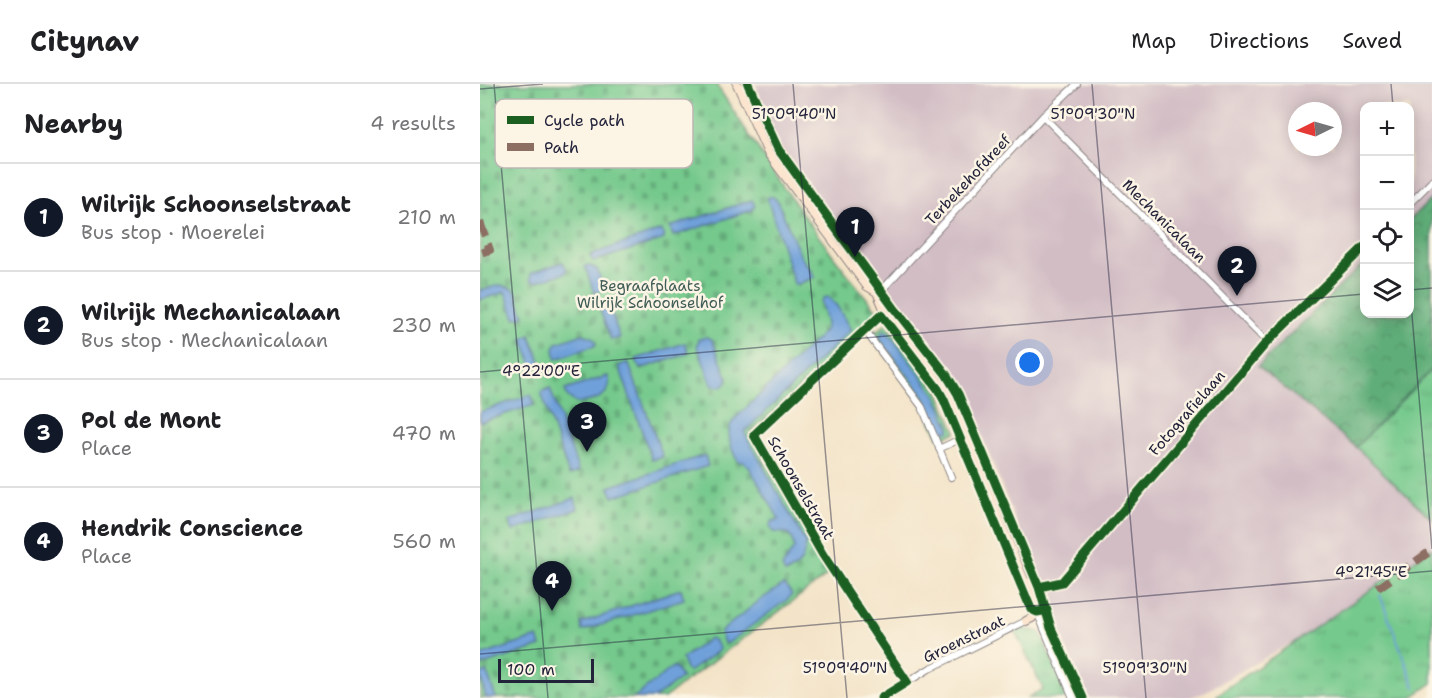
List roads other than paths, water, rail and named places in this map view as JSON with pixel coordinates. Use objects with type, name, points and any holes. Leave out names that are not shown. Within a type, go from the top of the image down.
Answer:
[{"type":"street","points":[[737,84],[768,153],[867,286],[877,292],[885,311],[948,393],[1024,580],[1031,586],[1037,612],[1073,698]]},
{"type":"street","name":"Terbekehofdreef","points":[[877,292],[882,290],[1043,116],[1077,84]]},
{"type":"street","name":"Mechanicalaan","points":[[1043,116],[1268,342]]},
{"type":"street","points":[[1414,199],[1432,181]]},
{"type":"street","name":"Fotografielaan","points":[[1031,586],[1039,587],[1062,582],[1268,342],[1360,252]]},
{"type":"street","points":[[885,311],[866,332],[922,407],[951,477]]},
{"type":"street","name":"Schoonselstraat","points":[[754,435],[823,555],[907,682]]},
{"type":"street","points":[[939,449],[966,436]]},
{"type":"street","points":[[1026,621],[1037,612]]},
{"type":"street","name":"Groenstraat","points":[[881,698],[907,682],[1026,621]]},
{"type":"water","points":[[767,197],[777,200],[801,257],[815,277],[796,285],[794,283]]},
{"type":"water","points":[[752,200],[755,206],[752,210],[673,236],[670,227]]},
{"type":"water","points":[[662,230],[664,239],[595,261],[590,255]]},
{"type":"water","points":[[563,262],[567,270],[565,273],[535,282],[531,280],[531,273]]},
{"type":"water","points":[[585,266],[597,269],[604,289],[594,293]]},
{"type":"water","points":[[501,285],[515,290],[524,316],[515,318],[505,292],[480,300],[480,290]]},
{"type":"water","points":[[828,297],[837,306],[851,330],[744,432],[806,543],[801,562],[785,573],[782,567],[794,548],[792,539],[787,533],[773,532],[770,527],[771,522],[779,519],[749,467],[736,458],[730,444],[729,433],[731,424],[736,418],[825,331],[826,324],[821,302],[823,298]]},
{"type":"water","points":[[610,308],[620,338],[611,340],[600,310]]},
{"type":"water","points":[[884,330],[935,394],[950,427],[949,431],[941,432],[923,395],[879,338]]},
{"type":"water","points":[[583,334],[593,338],[596,344],[556,359],[554,349],[557,343]]},
{"type":"water","points":[[530,335],[541,362],[540,365],[533,367],[523,339]]},
{"type":"water","points":[[706,337],[712,339],[728,379],[721,387],[712,385],[697,346],[699,339]]},
{"type":"water","points":[[685,343],[689,353],[640,369],[636,359]]},
{"type":"water","points":[[628,362],[663,457],[652,460],[619,366]]},
{"type":"water","points":[[608,376],[608,389],[601,397],[576,403],[567,396],[565,390]]},
{"type":"water","points":[[550,388],[579,472],[569,475],[541,392]]},
{"type":"water","points":[[530,395],[534,405],[480,422],[480,412]]},
{"type":"water","points":[[705,455],[708,466],[613,497],[609,487]]},
{"type":"water","points":[[575,498],[578,509],[513,531],[510,521]]},
{"type":"water","points":[[784,584],[792,594],[788,599],[728,643],[724,643],[720,632]]},
{"type":"water","points":[[681,589],[684,599],[582,631],[581,623]]},
{"type":"water","points":[[538,637],[541,646],[480,666],[480,656]]},
{"type":"water","points":[[710,638],[716,642],[718,651],[690,671],[686,670],[682,659]]},
{"type":"water","points":[[674,666],[682,678],[654,698],[634,698]]},
{"type":"water","points":[[487,672],[496,698],[486,698],[480,674]]},
{"type":"waterway","points":[[1380,595],[1415,687]]},
{"type":"place","name":"Wilrijk Schoonselstraat","points":[[855,257]]},
{"type":"place","name":"Wilrijk Mechanicalaan","points":[[1237,296]]},
{"type":"place","name":"Pol de Mont","points":[[587,452]]},
{"type":"place","name":"Hendrik Conscience","points":[[552,611]]},
{"type":"park label","name":"Begraafplaats Wilrijk Schoonselhof","points":[[650,294]]}]
